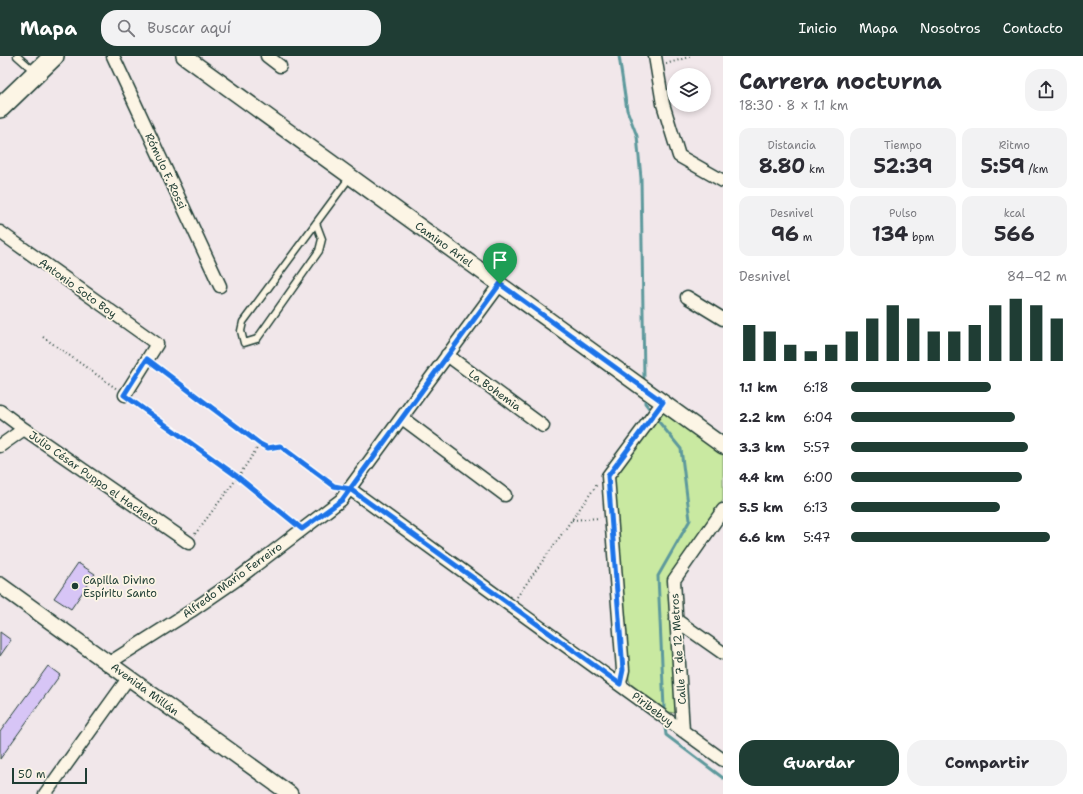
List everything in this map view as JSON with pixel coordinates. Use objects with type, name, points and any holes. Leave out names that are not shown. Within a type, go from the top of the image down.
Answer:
[{"type":"main road","points":[[0,108],[54,56]]},
{"type":"street","name":"Rómulo F. Rossi","points":[[113,56],[220,286]]},
{"type":"street","name":"Camino Ariel","points":[[184,56],[723,446]]},
{"type":"street","points":[[267,56],[280,66]]},
{"type":"street","points":[[656,61],[663,104],[678,156],[723,181]]},
{"type":"street","name":"Antonio Soto Boy","points":[[0,232],[157,344],[147,359]]},
{"type":"street","name":"Alfredo Mario Ferreiro","points":[[109,663],[204,602],[342,500],[500,284]]},
{"type":"street","points":[[687,297],[723,319]]},
{"type":"street","name":"La Bohemia","points":[[447,355],[543,426]]},
{"type":"street","points":[[124,395],[147,359]]},
{"type":"street","points":[[620,684],[623,670],[610,518],[608,476],[663,402]]},
{"type":"street","name":"Julio César Puppo el Hachero","points":[[0,411],[189,543]]},
{"type":"street","points":[[402,418],[505,494]]},
{"type":"street","points":[[0,446],[24,429]]},
{"type":"street","name":"Piribebuy","points":[[350,489],[723,760]]},
{"type":"street","name":"Calle 7 de 12 Metros","points":[[683,731],[674,580],[723,510]]},
{"type":"street","name":"Avenida Millán","points":[[0,585],[290,794]]},
{"type":"street","points":[[676,620],[721,646]]},
{"type":"street","points":[[45,794],[129,677]]},
{"type":"lane","points":[[17,56],[37,74]]},
{"type":"lane","points":[[316,223],[322,239],[319,251],[257,339],[244,343],[242,331],[243,322],[350,176]]},
{"type":"path","points":[[656,61],[692,56]]},
{"type":"path","points":[[43,337],[238,477],[302,529]]},
{"type":"path","points":[[147,359],[260,444],[268,448],[280,446],[334,486],[350,489]]},
{"type":"path","points":[[189,543],[238,477],[260,444]]},
{"type":"path","points":[[511,606],[600,480],[608,476]]},
{"type":"path","points":[[572,520],[610,518]]},
{"type":"green space","points":[[665,413],[723,455],[723,500],[672,573],[677,710],[674,713],[669,712],[631,684],[629,680],[613,481],[659,415]]},
{"type":"building","name":"Capilla Divino Espíritu Santo","points":[[78,563],[95,574],[71,609],[54,598]]},
{"type":"building","points":[[0,632],[11,640],[0,656]]},
{"type":"building","points":[[48,666],[60,675],[0,759],[0,732]]},
{"type":"waterway","points":[[619,56],[627,110],[637,136],[641,178],[644,378]]},
{"type":"waterway","points":[[645,399],[645,403],[649,408]]},
{"type":"waterway","points":[[659,422],[681,449],[690,520],[658,576],[664,708]]},
{"type":"waterway","points":[[665,727],[666,735],[723,778]]},
{"type":"place","name":"Capilla Divino Espíritu Santo","points":[[75,586]]},
{"type":"route","points":[[500,284],[350,489],[334,486],[280,446],[268,448],[260,444],[147,359],[124,395],[238,477],[302,529],[342,500],[350,489],[620,684],[623,670],[610,518],[608,476],[663,402],[500,284]]}]
